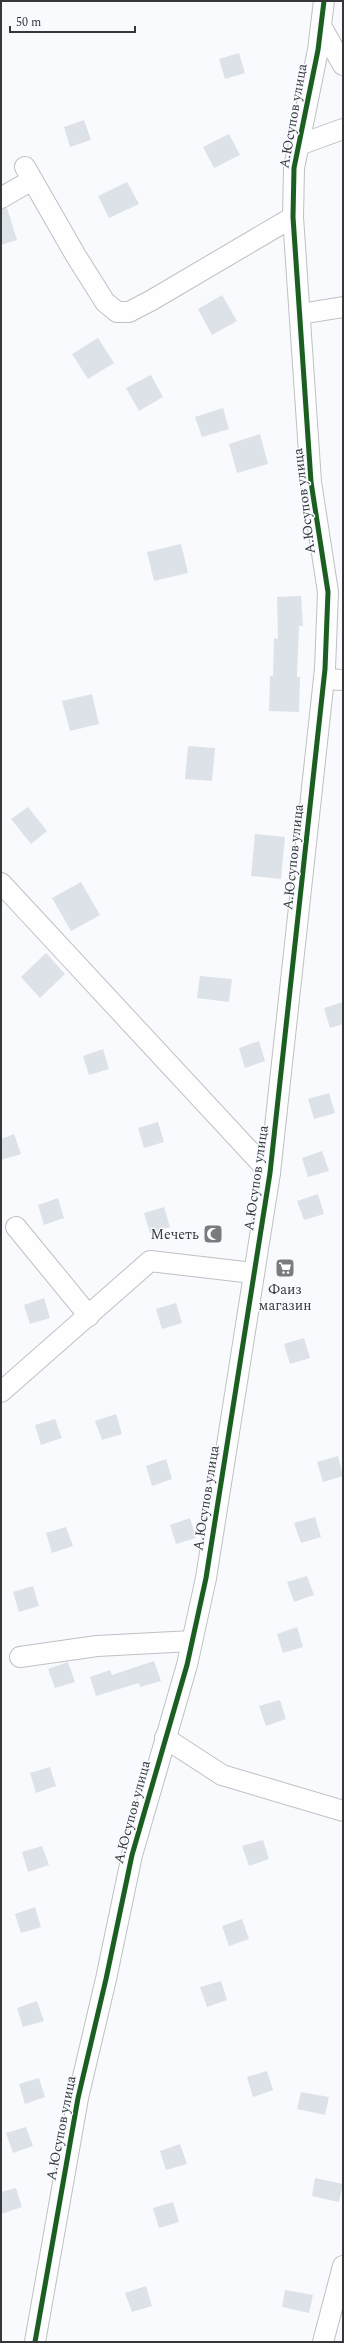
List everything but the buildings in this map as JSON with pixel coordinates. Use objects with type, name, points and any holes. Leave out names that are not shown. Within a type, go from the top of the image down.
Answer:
[{"type":"street","name":"А.Юсупов улица","points":[[35,2342],[78,2098],[106,1979],[132,1855],[192,1641],[206,1578],[270,1173],[334,679],[328,592],[311,482],[293,217],[294,168],[321,26],[324,1]]},
{"type":"street","points":[[321,26],[343,65]]},
{"type":"street","name":"А.Юсупов улица","points":[[299,145],[343,130]]},
{"type":"street","points":[[1,198],[28,174],[105,302],[117,312],[129,312],[146,303],[293,217]]},
{"type":"street","points":[[300,314],[343,307]]},
{"type":"street","name":"А.Юсупов улица","points":[[1,883],[270,1173]]},
{"type":"street","points":[[16,1227],[89,1316]]},
{"type":"street","points":[[1,1392],[150,1261],[253,1273]]},
{"type":"street","points":[[20,1656],[97,1646],[192,1641]]},
{"type":"street","points":[[165,1738],[222,1775],[343,1812]]},
{"type":"street","points":[[323,2342],[343,2266]]},
{"type":"cycle path","points":[[35,2342],[78,2098],[106,1979],[132,1855],[187,1665],[206,1578],[270,1173],[325,669],[328,592],[311,482],[293,217],[294,168],[318,50],[324,1]]},
{"type":"place","name":"Мечеть","points":[[213,1234]]},
{"type":"place","name":"Фаиз магазин","points":[[285,1268]]}]
